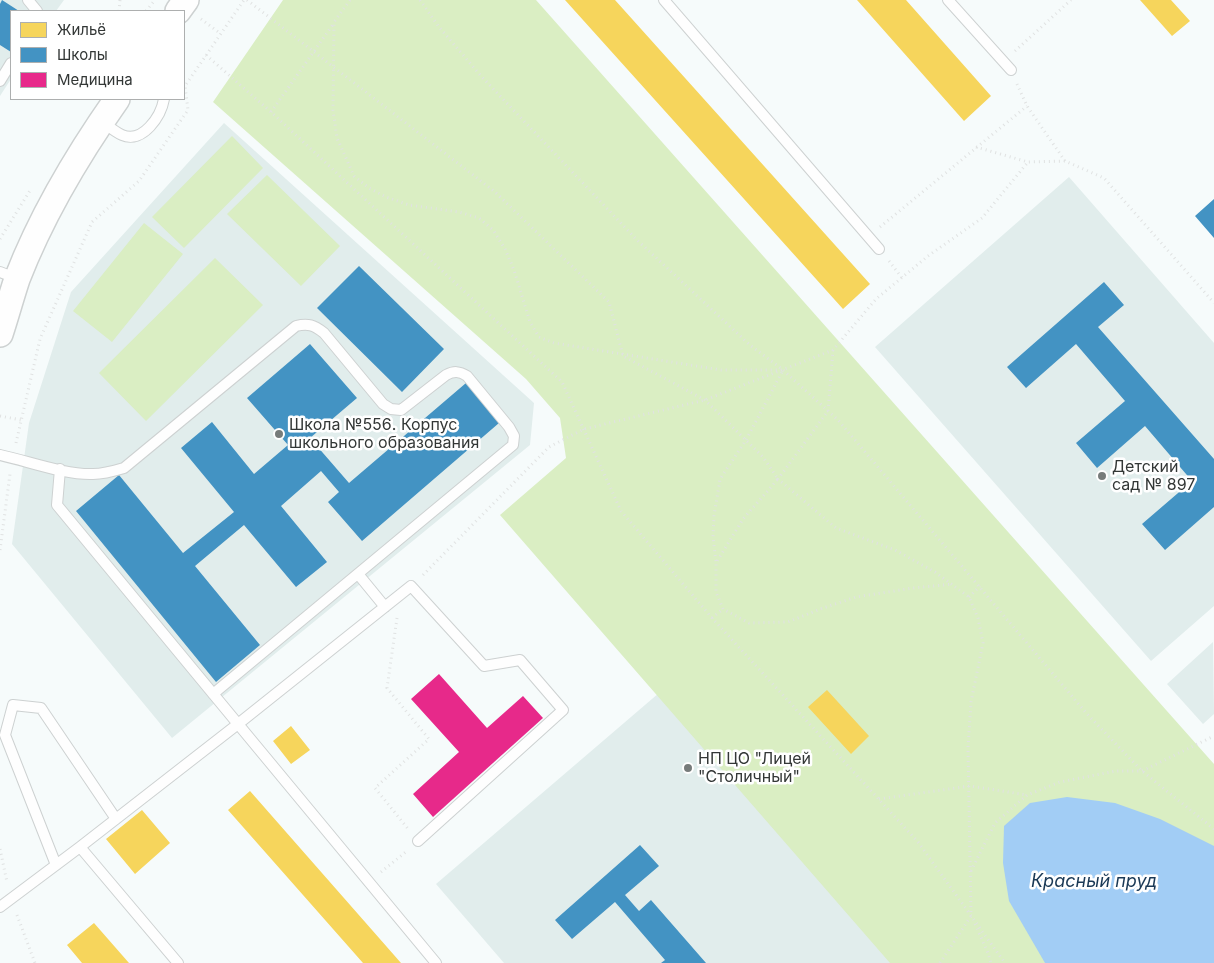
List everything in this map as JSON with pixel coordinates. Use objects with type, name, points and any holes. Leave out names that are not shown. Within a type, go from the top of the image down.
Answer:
[{"type":"street","points":[[0,334],[9,276],[116,100]]},
{"type":"lane","points":[[28,0],[36,10]]},
{"type":"lane","points":[[664,0],[879,249]]},
{"type":"lane","points":[[948,0],[1010,70]]},
{"type":"lane","points":[[0,80],[10,65]]},
{"type":"lane","points":[[102,121],[123,136],[137,136],[149,128],[162,108],[164,100]]},
{"type":"lane","points":[[0,455],[60,469],[92,474],[108,473],[124,468],[296,326],[305,324],[314,325],[324,333],[383,404],[391,410],[401,410],[452,372],[460,372],[467,376],[509,427],[514,436],[513,445],[212,694]]},
{"type":"lane","points":[[60,469],[57,505],[436,963]]},
{"type":"lane","points":[[358,574],[385,607]]},
{"type":"lane","points":[[0,907],[238,724],[412,586],[484,666],[520,660],[563,710],[418,841]]},
{"type":"lane","points":[[56,865],[5,735],[13,705],[41,708],[116,819]]},
{"type":"lane","points":[[80,847],[178,963]]},
{"type":"path","points":[[147,10],[155,0]]},
{"type":"path","points":[[0,550],[13,458],[40,339],[92,222],[139,181],[145,173],[188,110],[185,86],[246,0],[495,192],[608,302],[623,356],[706,400],[763,457],[778,479],[836,528],[895,550],[935,572],[969,597],[978,618],[983,643],[971,702],[968,748],[971,916],[991,963]]},
{"type":"path","points":[[271,112],[350,0]]},
{"type":"path","points":[[420,0],[439,28],[481,76],[637,240],[751,346],[783,370],[838,420],[1087,714],[1142,770],[1214,829]]},
{"type":"path","points":[[1003,62],[1071,0]]},
{"type":"path","points":[[187,9],[221,34]]},
{"type":"path","points":[[334,22],[333,110],[337,138],[354,176],[369,188],[409,205],[459,212],[479,218],[493,230],[505,249],[514,270],[530,322],[539,337],[554,343],[623,356],[721,370],[783,370]]},
{"type":"path","points":[[206,55],[271,112],[562,382],[621,511],[712,618],[918,842],[1005,963]]},
{"type":"path","points":[[1010,70],[1027,106],[1065,161]]},
{"type":"path","points":[[868,236],[1027,106]]},
{"type":"path","points":[[976,147],[1028,162],[1065,161],[1104,178],[1214,303]]},
{"type":"path","points":[[412,586],[549,447],[584,429],[706,400],[833,350],[876,299],[928,256],[982,218],[1028,162]]},
{"type":"path","points":[[348,183],[354,176]]},
{"type":"path","points":[[879,249],[902,278]]},
{"type":"path","points":[[716,563],[743,519],[778,479],[828,411],[833,350]]},
{"type":"path","points":[[783,370],[746,440],[720,479],[714,516],[713,537],[716,563],[716,592],[723,609],[749,623],[788,622],[823,608],[856,598],[914,588],[953,584]]},
{"type":"path","points":[[0,416],[21,420]]},
{"type":"path","points":[[969,597],[980,586]]},
{"type":"path","points":[[369,883],[418,841],[375,788],[429,739],[387,688],[400,595]]},
{"type":"path","points":[[712,618],[723,609]]},
{"type":"path","points":[[971,871],[995,823],[1027,796],[1060,782],[1116,771],[1142,770],[1214,736]]},
{"type":"path","points":[[878,799],[970,786],[1027,796]]},
{"type":"path","points":[[940,963],[971,916]]},
{"type":"shaded area","points":[[0,0],[64,0],[57,10],[10,10],[10,81],[0,96]]},
{"type":"shaded area","name":"Школа №556. Корпус школьного образования","points":[[224,123],[534,403],[530,445],[172,738],[12,544],[29,423],[71,292]]},
{"type":"shaded area","name":"Детский сад № 897","points":[[1069,177],[1214,343],[1214,606],[1151,661],[875,347]]},
{"type":"shaded area","points":[[1213,642],[1214,714],[1203,724],[1167,684]]},
{"type":"shaded area","name":"НП ЦО \"Лицей \"Столичный\"","points":[[708,651],[921,963],[504,963],[436,884]]},
{"type":"green space","points":[[283,0],[536,0],[1214,764],[1214,963],[890,963],[500,515],[566,458],[560,418],[526,379],[213,102]]},
{"type":"green space","points":[[232,136],[263,168],[184,248],[152,217]]},
{"type":"green space","points":[[267,175],[340,246],[301,286],[227,214]]},
{"type":"green space","points":[[144,223],[183,254],[112,342],[73,311]]},
{"type":"green space","points":[[215,258],[263,305],[146,421],[99,373]]},
{"type":"water","name":"Красный пруд","points":[[1067,797],[1115,803],[1160,819],[1214,846],[1214,963],[1045,963],[1009,901],[1003,863],[1004,826],[1030,803]]},
{"type":"building: Жильё","points":[[565,0],[615,0],[870,284],[843,309]]},
{"type":"building: Жильё","points":[[857,0],[906,0],[991,96],[964,121]]},
{"type":"building: Жильё","points":[[1140,0],[1171,0],[1190,21],[1172,36]]},
{"type":"building: Жильё","points":[[827,690],[869,736],[851,754],[808,707]]},
{"type":"building: Жильё","points":[[291,726],[310,750],[291,764],[273,741]]},
{"type":"building: Жильё","points":[[250,791],[401,963],[363,963],[228,810]]},
{"type":"building: Жильё","points":[[142,810],[170,843],[135,874],[106,839]]},
{"type":"building: Жильё","points":[[94,923],[129,963],[82,963],[67,945]]},
{"type":"building: Школы","points":[[2,0],[17,10],[10,10],[10,51],[0,45],[0,4]]},
{"type":"building: Школы","points":[[1214,199],[1214,238],[1195,216]]},
{"type":"building: Школы","points":[[359,266],[444,349],[402,392],[317,308]]},
{"type":"building: Школы","points":[[1104,282],[1124,305],[1098,327],[1214,459],[1214,507],[1165,550],[1142,524],[1192,481],[1145,426],[1097,468],[1076,443],[1125,401],[1076,344],[1026,388],[1007,367]]},
{"type":"building: Школы","points":[[310,344],[357,398],[310,438],[349,483],[466,383],[499,423],[362,541],[328,502],[339,492],[321,471],[281,506],[327,562],[296,587],[244,525],[195,566],[260,645],[216,682],[76,511],[119,475],[183,553],[234,512],[181,448],[212,422],[254,474],[288,445],[247,398]]},
{"type":"building: Школы","points":[[640,845],[659,866],[625,895],[639,911],[651,900],[706,963],[661,963],[665,960],[615,902],[572,939],[555,920]]},
{"type":"building: Медицина","points":[[439,674],[487,728],[523,696],[543,718],[433,817],[413,794],[459,752],[411,699]]},
{"type":"place","name":"Школа №556. Корпус школьного образования","points":[[279,434]]},
{"type":"place","name":"Детский сад № 897","points":[[1102,476]]},
{"type":"place","name":"НП ЦО \"Лицей \"Столичный\"","points":[[688,768]]}]
